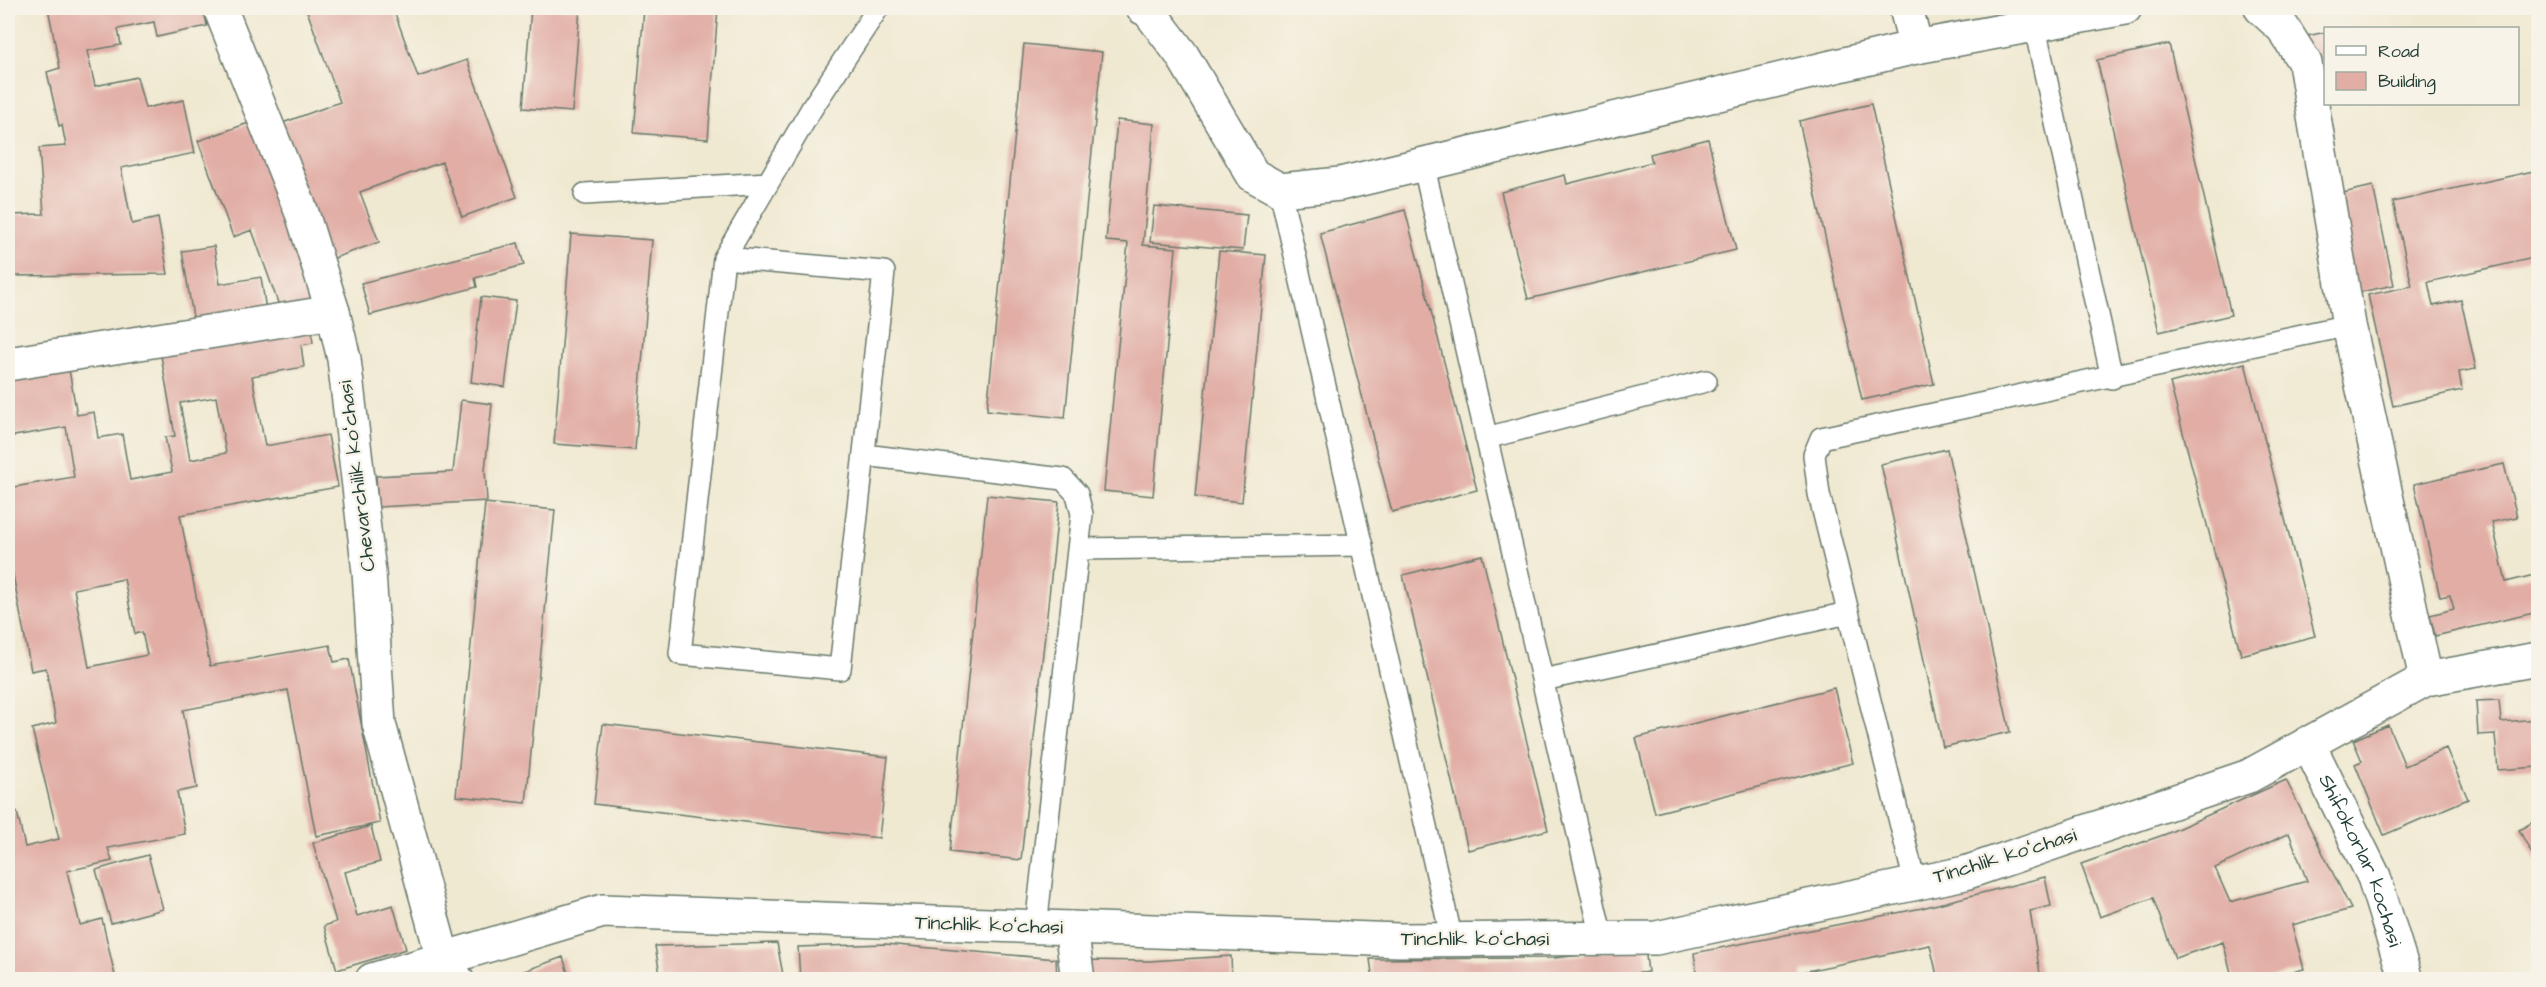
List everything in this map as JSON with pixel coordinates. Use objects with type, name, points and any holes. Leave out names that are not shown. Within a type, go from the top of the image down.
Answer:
[{"type":"street","name":"Chevarchilik koʻchasi","points":[[220,8],[302,213],[333,312],[344,359],[369,572],[379,724],[450,969]]},
{"type":"street","points":[[1143,8],[1148,10],[1182,55],[1253,174],[1280,190],[1340,184],[1917,47],[2034,23],[2125,8]]},
{"type":"street","points":[[1906,8],[1917,47]]},
{"type":"street","points":[[2261,8],[2283,28],[2306,63],[2349,326],[2426,679]]},
{"type":"street","points":[[8,364],[333,312]]},
{"type":"street","name":"Tinchlik koʻchasi","points":[[372,980],[450,969],[603,911],[1400,940],[1656,938],[1965,873],[2249,776],[2426,679],[2538,659]]},
{"type":"street","name":"Shifokorlar kochasi","points":[[2308,743],[2374,877],[2406,980]]},
{"type":"street","points":[[1071,928],[1078,980]]},
{"type":"lane","points":[[724,258],[884,272],[840,669],[680,654],[724,258],[812,108],[878,8]]},
{"type":"lane","points":[[2034,23],[2112,378]]},
{"type":"lane","points":[[1423,164],[1602,938]]},
{"type":"lane","points":[[585,194],[768,183]]},
{"type":"lane","points":[[1280,190],[1452,940]]},
{"type":"lane","points":[[1915,883],[1819,494],[1814,455],[1821,438],[2349,326]]},
{"type":"lane","points":[[1486,438],[1706,381]]},
{"type":"lane","points":[[864,455],[1063,479],[1077,494],[1082,514],[1079,549],[1036,927]]},
{"type":"lane","points":[[1079,549],[1362,545]]},
{"type":"lane","points":[[1543,680],[1848,613]]},
{"type":"building","points":[[48,8],[204,8],[207,26],[157,37],[154,22],[118,29],[121,45],[87,51],[95,86],[137,77],[145,108],[184,100],[195,153],[121,168],[132,224],[158,218],[168,274],[10,276],[8,304],[8,215],[44,214],[39,148],[66,146],[62,125],[59,126],[47,72],[60,68]]},
{"type":"building","points":[[306,8],[393,8],[418,77],[467,60],[517,197],[462,217],[442,162],[360,192],[379,242],[326,261],[277,125],[340,102]]},
{"type":"building","points":[[531,8],[580,8],[572,112],[523,108]]},
{"type":"building","points":[[644,8],[718,8],[708,139],[634,133]]},
{"type":"building","points":[[2324,32],[2324,86],[2302,37]]},
{"type":"building","points":[[1024,44],[1102,52],[1065,418],[987,410]]},
{"type":"building","points":[[2169,44],[2231,315],[2159,332],[2097,60]]},
{"type":"building","points":[[1871,104],[1934,384],[1862,400],[1799,121]]},
{"type":"building","points":[[1117,120],[1154,124],[1143,245],[1176,248],[1153,496],[1104,491],[1128,243],[1106,241]]},
{"type":"building","points":[[254,121],[318,302],[282,314],[252,230],[233,237],[198,141]]},
{"type":"building","points":[[1708,139],[1736,250],[1528,299],[1501,192],[1565,175],[1567,184],[1652,162],[1650,154]]},
{"type":"building","points":[[2538,170],[2538,257],[2428,282],[2433,306],[2461,300],[2476,369],[2459,372],[2462,390],[2393,406],[2368,295],[2412,286],[2393,202]]},
{"type":"building","points":[[2373,186],[2394,285],[2351,294],[2330,196]]},
{"type":"building","points":[[1154,206],[1247,215],[1243,250],[1150,242]]},
{"type":"building","points":[[1405,210],[1477,490],[1392,512],[1320,233]]},
{"type":"building","points":[[571,234],[652,240],[635,450],[554,444]]},
{"type":"building","points":[[518,243],[524,265],[475,278],[477,287],[370,315],[361,283]]},
{"type":"building","points":[[214,246],[220,284],[261,277],[266,311],[194,323],[182,251]]},
{"type":"building","points":[[1219,251],[1266,255],[1242,502],[1195,497]]},
{"type":"building","points":[[481,297],[516,301],[505,387],[471,382]]},
{"type":"building","points":[[310,323],[313,343],[301,345],[304,367],[252,376],[265,446],[328,435],[338,487],[180,515],[210,666],[330,645],[334,662],[349,659],[380,823],[316,836],[288,690],[183,710],[197,788],[177,792],[185,834],[108,848],[112,861],[67,871],[80,925],[102,919],[116,980],[56,980],[55,976],[39,980],[8,980],[8,814],[17,812],[25,847],[59,839],[32,729],[56,723],[46,668],[31,671],[8,548],[8,488],[74,477],[66,427],[8,437],[8,374],[68,364],[77,415],[94,412],[98,438],[122,434],[130,480],[172,472],[165,437],[175,436],[160,350]],"holes":[[[216,397],[226,453],[190,460],[180,403]],[[124,579],[135,634],[142,632],[147,655],[89,667],[74,589]]]},
{"type":"building","points":[[2245,363],[2315,636],[2241,655],[2170,383]]},
{"type":"building","points":[[461,400],[492,404],[485,470],[487,501],[378,507],[376,476],[453,472]]},
{"type":"building","points":[[1947,449],[2010,732],[1943,747],[1881,464]]},
{"type":"building","points":[[2504,464],[2517,517],[2492,522],[2506,582],[2538,574],[2538,612],[2435,636],[2430,615],[2454,609],[2450,595],[2440,597],[2414,484]]},
{"type":"building","points":[[987,495],[1059,502],[1021,860],[950,852]]},
{"type":"building","points":[[485,503],[555,510],[526,803],[456,796]]},
{"type":"building","points":[[1482,555],[1548,830],[1468,850],[1403,575]]},
{"type":"building","points":[[1834,688],[1853,763],[1655,813],[1636,738]]},
{"type":"building","points":[[2499,700],[2501,722],[2538,719],[2538,767],[2498,770],[2495,734],[2478,735],[2476,701]]},
{"type":"building","points":[[603,724],[888,757],[879,838],[594,804]]},
{"type":"building","points":[[2388,725],[2405,766],[2446,748],[2468,799],[2384,835],[2355,764],[2362,761],[2353,740]]},
{"type":"building","points":[[2286,780],[2351,909],[2292,925],[2304,969],[2262,980],[2233,980],[2223,942],[2175,958],[2153,898],[2100,917],[2081,864],[2166,834]],"holes":[[[2289,833],[2307,881],[2230,902],[2215,868]]]},
{"type":"building","points":[[2538,819],[2538,865],[2519,830]]},
{"type":"building","points":[[371,826],[380,862],[345,872],[357,916],[393,905],[406,949],[337,970],[324,926],[336,922],[313,843]]},
{"type":"building","points":[[148,855],[163,909],[111,923],[96,870]]},
{"type":"building","points":[[2045,877],[2051,906],[2030,911],[2041,980],[1938,980],[1930,945],[1802,972],[1802,980],[1698,980],[1694,953],[1922,908]]},
{"type":"building","points":[[777,943],[784,980],[661,980],[655,946]]},
{"type":"building","points":[[885,944],[1056,959],[1057,980],[800,980],[798,947]]},
{"type":"building","points":[[1645,948],[1648,972],[1589,980],[1373,980],[1370,959],[1554,958]]},
{"type":"building","points":[[1231,956],[1232,980],[1083,980],[1080,960],[1149,961]]},
{"type":"building","points":[[563,957],[570,980],[502,980],[502,979]]},
{"type":"building","points":[[1833,975],[1834,980],[1812,980],[1812,978]]}]
